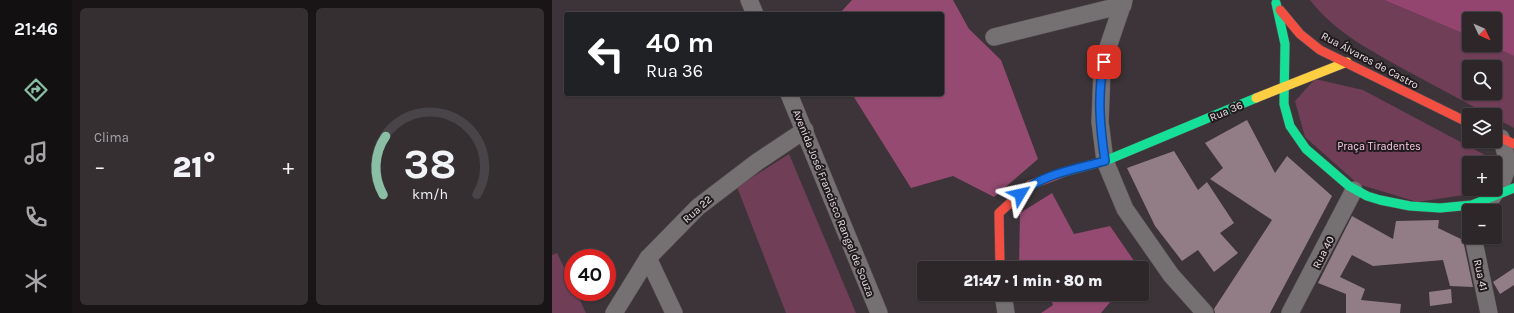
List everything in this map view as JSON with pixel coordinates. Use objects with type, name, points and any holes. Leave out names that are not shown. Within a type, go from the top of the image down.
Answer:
[{"type":"street","points":[[749,0],[754,12]]},
{"type":"street","points":[[994,37],[1124,2]]},
{"type":"street","points":[[1124,2],[1106,53],[1102,71],[1100,122],[1105,161],[1125,209],[1171,275],[1206,313]]},
{"type":"street","points":[[1276,2],[1283,26],[1284,38],[1285,69],[1282,87],[1284,108],[1289,125],[1300,144],[1354,190],[1367,197],[1462,212]]},
{"type":"street","name":"Rua Álvares de Castro","points":[[1276,2],[1300,34],[1320,50],[1462,120]]},
{"type":"street","name":"Rua 36","points":[[1000,261],[998,233],[999,213],[1030,185],[1051,176],[1105,161],[1282,87],[1347,62]]},
{"type":"street","name":"Avenida José Francisco Rangel de Souza","points":[[790,96],[879,313]]},
{"type":"street","name":"Rua 22","points":[[614,313],[648,258],[698,206],[757,162],[805,130]]},
{"type":"street","points":[[1491,199],[1504,180],[1506,173],[1507,157],[1503,139]]},
{"type":"street","points":[[1483,204],[1514,188]]},
{"type":"street","name":"Rua 40","points":[[1290,313],[1354,190]]},
{"type":"street","name":"Rua 41","points":[[1474,244],[1489,313]]},
{"type":"street","points":[[648,258],[674,313]]},
{"type":"street","points":[[1004,301],[1006,313]]},
{"type":"green space","points":[[1310,0],[1384,0],[1462,33],[1462,52],[1502,52],[1502,51],[1514,56],[1514,128],[1502,122],[1502,108],[1476,108],[1370,50],[1331,23]]},
{"type":"green space","name":"Praça Tiradentes","points":[[1315,79],[1363,90],[1462,143],[1462,148],[1472,148],[1485,156],[1462,156],[1462,195],[1417,202],[1358,184],[1305,137],[1295,101]]},
{"type":"green space","points":[[789,154],[856,313],[786,313],[737,187]]},
{"type":"green space","points":[[557,253],[564,267],[564,301],[580,301],[586,313],[552,313],[552,255]]},
{"type":"shaded area","points":[[852,0],[953,0],[969,29],[1001,60],[1038,159],[994,197],[953,176],[911,188],[853,96],[944,96],[944,12],[841,12]]},
{"type":"shaded area","points":[[1384,0],[1514,0],[1514,56],[1502,51],[1502,12],[1462,12],[1462,33]]},
{"type":"shaded area","points":[[1052,193],[1074,234],[1110,226],[1134,261],[1019,261],[1020,213]]},
{"type":"shaded area","points":[[1052,301],[1111,301],[1101,313],[1041,313],[1053,305]]},
{"type":"building","points":[[1247,120],[1275,173],[1287,156],[1332,196],[1270,313],[1215,313],[1214,309],[1272,220],[1210,179],[1223,168],[1205,143]]},
{"type":"building","points":[[1174,151],[1198,190],[1207,182],[1234,223],[1220,233],[1238,253],[1214,272],[1198,250],[1182,261],[1155,226],[1127,168]]},
{"type":"building","points":[[1352,216],[1393,239],[1396,221],[1439,220],[1438,228],[1462,240],[1473,287],[1450,286],[1443,260],[1373,266],[1352,255],[1340,277],[1365,289],[1361,300],[1401,304],[1400,313],[1346,313],[1346,294],[1318,283]]},
{"type":"building","points":[[1514,268],[1514,285],[1500,294],[1493,282]]},
{"type":"building","points":[[1451,289],[1452,303],[1430,306],[1429,292]]},
{"type":"traffic: fast","points":[[1276,3],[1285,44],[1284,104],[1290,126],[1306,149],[1349,186],[1367,196],[1380,200],[1410,206],[1440,208],[1472,205],[1514,188]]},
{"type":"traffic: fast","points":[[1064,172],[1105,161],[1256,98]]},
{"type":"traffic: slow","points":[[1256,98],[1347,62]]},
{"type":"traffic: jam","points":[[1280,10],[1300,34],[1320,50],[1462,120]]},
{"type":"traffic: jam","points":[[1502,138],[1514,144]]},
{"type":"traffic: jam","points":[[1000,261],[999,213],[1030,185],[1064,172]]},
{"type":"route","points":[[1020,194],[1030,185],[1051,176],[1105,161],[1100,122],[1100,98],[1104,62]]}]
